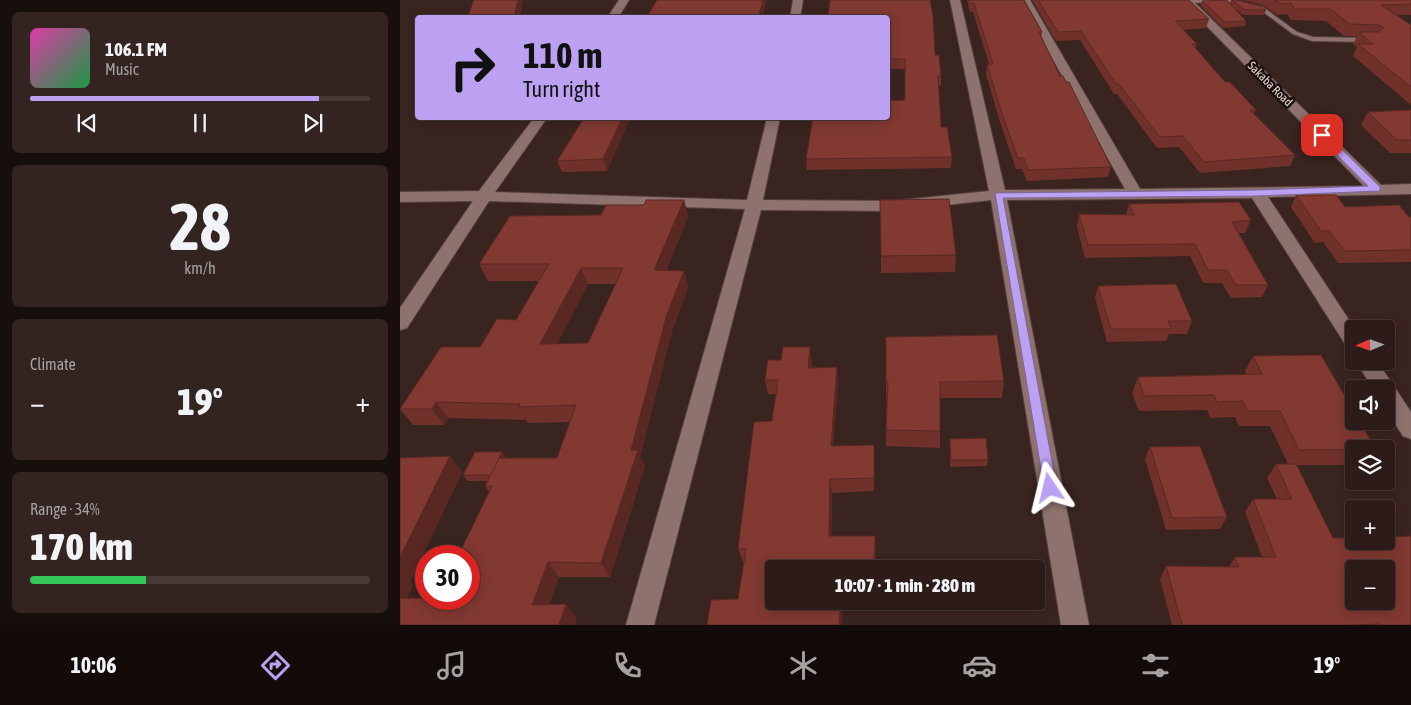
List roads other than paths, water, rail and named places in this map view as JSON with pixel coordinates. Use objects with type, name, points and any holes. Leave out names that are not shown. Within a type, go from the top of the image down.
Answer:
[{"type":"street","points":[[614,15],[624,0]]},
{"type":"street","points":[[796,15],[798,0]]},
{"type":"street","points":[[955,0],[998,195],[1074,625]]},
{"type":"street","points":[[1025,0],[1135,194]]},
{"type":"street","name":"Sakaba Road","points":[[1186,1],[1376,189]]},
{"type":"street","points":[[400,323],[484,196],[539,120]]},
{"type":"street","points":[[640,625],[754,205],[773,120]]},
{"type":"street","points":[[400,196],[484,196],[754,205],[892,206],[998,195],[1257,193],[1411,188]]},
{"type":"street","points":[[1257,193],[1345,328]]},
{"type":"street","points":[[1395,406],[1411,430]]},
{"type":"lane","points":[[1186,1],[1229,0],[1261,8],[1295,33],[1312,40],[1374,40]]}]
